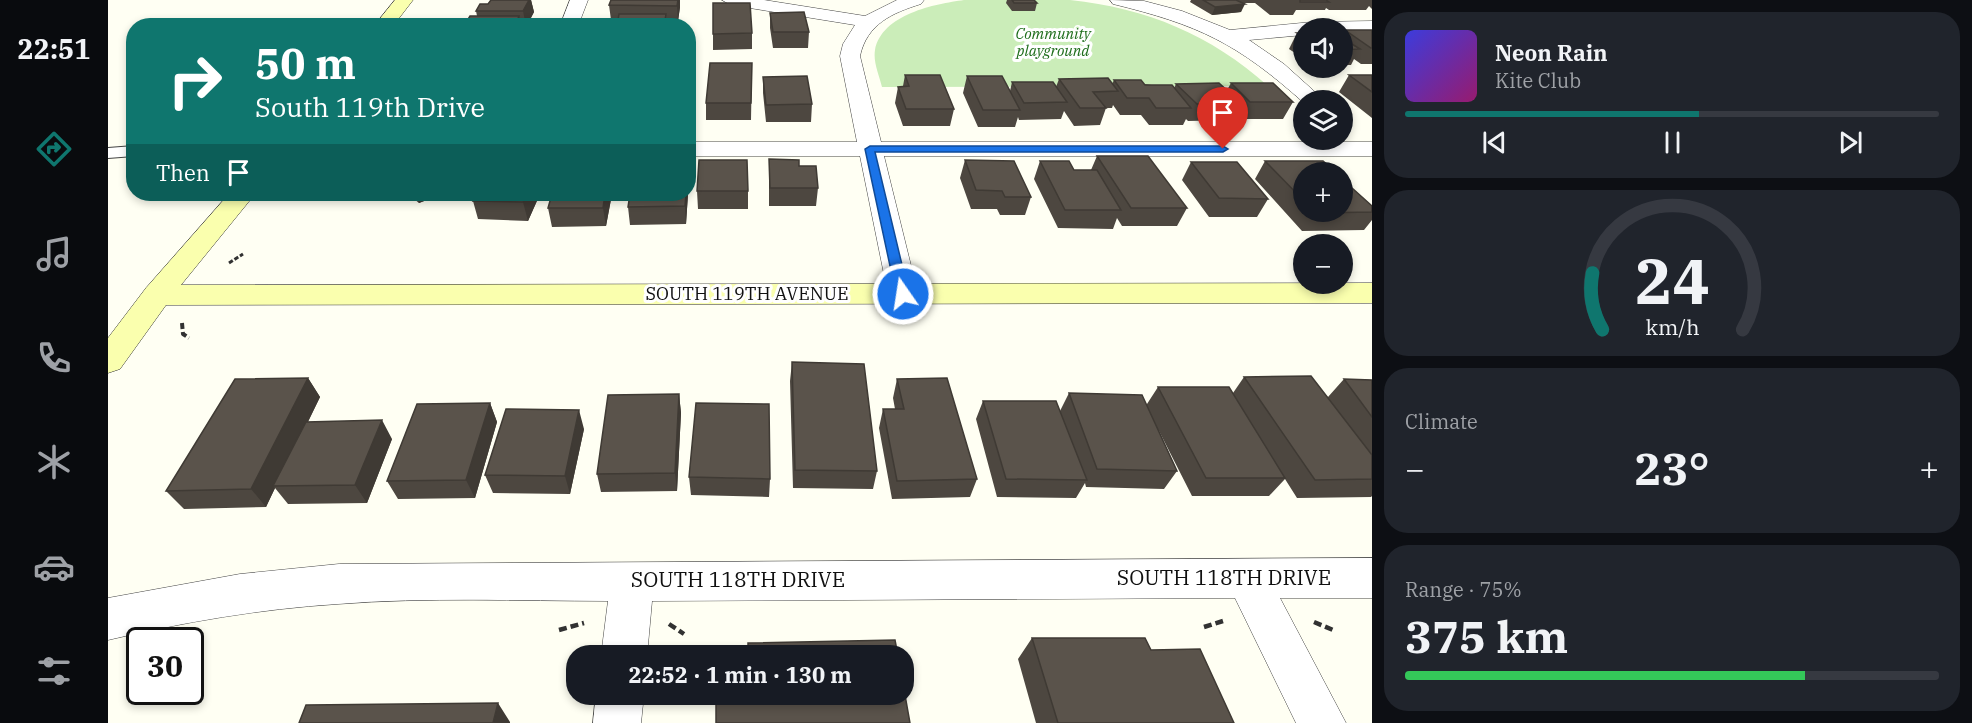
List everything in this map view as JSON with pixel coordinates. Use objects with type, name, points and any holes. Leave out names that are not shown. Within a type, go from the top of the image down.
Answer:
[{"type":"street","points":[[389,18],[404,0]]},
{"type":"street","points":[[572,18],[579,0]]},
{"type":"street","points":[[731,0],[868,22]]},
{"type":"street","points":[[903,294],[849,56],[854,38],[868,22],[885,11],[915,0]]},
{"type":"street","points":[[1119,0],[1181,17],[1227,36],[1263,58],[1301,90]]},
{"type":"street","points":[[1353,27],[1372,27]]},
{"type":"street","points":[[1227,36],[1293,30]]},
{"type":"street","points":[[1353,136],[1370,150]]},
{"type":"street","points":[[696,149],[1370,150]]},
{"type":"street","points":[[108,361],[157,295],[236,201]]},
{"type":"street","name":"SOUTH 119TH AVENUE","points":[[157,295],[1372,293]]},
{"type":"street","points":[[1246,578],[1322,723]]},
{"type":"street","name":"SOUTH 118TH DRIVE","points":[[108,619],[212,597],[324,584],[632,580],[1372,578]]},
{"type":"street","points":[[625,645],[632,580]]},
{"type":"street","points":[[617,723],[619,705]]},
{"type":"lane","points":[[108,153],[126,152]]},
{"type":"green space","name":"Community playground","points":[[964,0],[1070,0],[1098,4],[1151,17],[1201,38],[1224,52],[1268,86],[882,87],[875,50],[880,38],[888,28],[911,13],[939,4]]},
{"type":"building","points":[[491,0],[529,0],[523,11],[476,11],[480,4],[488,4]]},
{"type":"building","points":[[611,0],[678,0],[677,6],[609,5]]},
{"type":"building","points":[[1012,0],[1034,0],[1037,3],[1014,3]]},
{"type":"building","points":[[1203,0],[1236,0],[1245,4],[1215,7]]},
{"type":"building","points":[[1300,0],[1326,0],[1329,2],[1300,2]]},
{"type":"building","points":[[713,3],[750,3],[752,33],[713,34]]},
{"type":"building","points":[[804,12],[809,32],[773,32],[770,13]]},
{"type":"building","points":[[619,14],[666,14],[665,18],[618,18]]},
{"type":"building","points":[[470,16],[519,16],[518,18],[469,18]]},
{"type":"building","points":[[1353,30],[1372,30],[1371,48],[1353,36]]},
{"type":"building","points":[[710,63],[752,63],[751,103],[706,103]]},
{"type":"building","points":[[905,75],[940,75],[954,109],[906,109],[898,87],[909,86]]},
{"type":"building","points":[[1353,75],[1372,75],[1372,92],[1353,78]]},
{"type":"building","points":[[807,76],[812,104],[766,105],[763,77]]},
{"type":"building","points":[[967,76],[1002,76],[1020,110],[983,110]]},
{"type":"building","points":[[1108,78],[1118,91],[1093,92],[1106,108],[1080,108],[1059,79]]},
{"type":"building","points":[[1114,80],[1141,80],[1145,85],[1172,85],[1191,108],[1156,108],[1149,98],[1127,98]]},
{"type":"building","points":[[1012,82],[1053,82],[1067,102],[1024,103]]},
{"type":"building","points":[[1219,83],[1241,103],[1197,104],[1176,84]]},
{"type":"building","points":[[1231,83],[1273,83],[1293,102],[1250,102]]},
{"type":"building","points":[[1097,156],[1148,156],[1187,208],[1131,208]]},
{"type":"building","points":[[769,159],[799,160],[799,166],[816,166],[818,188],[770,188]]},
{"type":"building","points":[[699,160],[747,160],[748,191],[697,191]]},
{"type":"building","points":[[965,160],[1014,161],[1031,197],[1005,197],[1002,191],[976,190]]},
{"type":"building","points":[[1040,161],[1069,161],[1074,170],[1097,170],[1121,210],[1065,210]]},
{"type":"building","points":[[1265,161],[1324,162],[1293,162],[1293,190]]},
{"type":"building","points":[[1191,162],[1237,162],[1268,199],[1219,198]]},
{"type":"building","points":[[1353,189],[1372,206],[1372,212],[1353,212]]},
{"type":"building","points":[[473,201],[524,201],[523,202]]},
{"type":"building","points":[[550,201],[604,201],[603,208],[548,208]]},
{"type":"building","points":[[629,201],[685,201],[685,206],[628,207]]},
{"type":"building","points":[[792,362],[864,364],[877,471],[795,470]]},
{"type":"building","points":[[1311,376],[1372,455],[1372,479],[1315,480],[1244,377]]},
{"type":"building","points":[[308,378],[251,489],[166,491],[235,379]]},
{"type":"building","points":[[947,378],[977,479],[897,481],[883,409],[904,409],[897,379]]},
{"type":"building","points":[[1344,379],[1372,380],[1372,417]]},
{"type":"building","points":[[1158,387],[1229,387],[1285,478],[1206,478]]},
{"type":"building","points":[[1069,393],[1142,395],[1177,471],[1097,469]]},
{"type":"building","points":[[679,394],[675,473],[597,474],[608,395]]},
{"type":"building","points":[[983,401],[1056,401],[1087,480],[1006,479]]},
{"type":"building","points":[[490,403],[466,480],[387,481],[417,404]]},
{"type":"building","points":[[696,403],[769,404],[770,479],[689,477]]},
{"type":"building","points":[[506,409],[579,410],[565,476],[485,475]]},
{"type":"building","points":[[382,420],[355,485],[273,486],[306,422]]},
{"type":"building","points":[[1032,638],[1145,638],[1151,650],[1200,649],[1234,723],[1058,723]]},
{"type":"building","points":[[895,640],[896,645],[748,645],[748,643]]},
{"type":"building","points":[[498,703],[493,723],[299,723],[306,705]]},
{"type":"building","points":[[716,705],[907,705],[910,723],[716,723]]},
{"type":"route","points":[[903,294],[870,149],[1223,149]]}]
